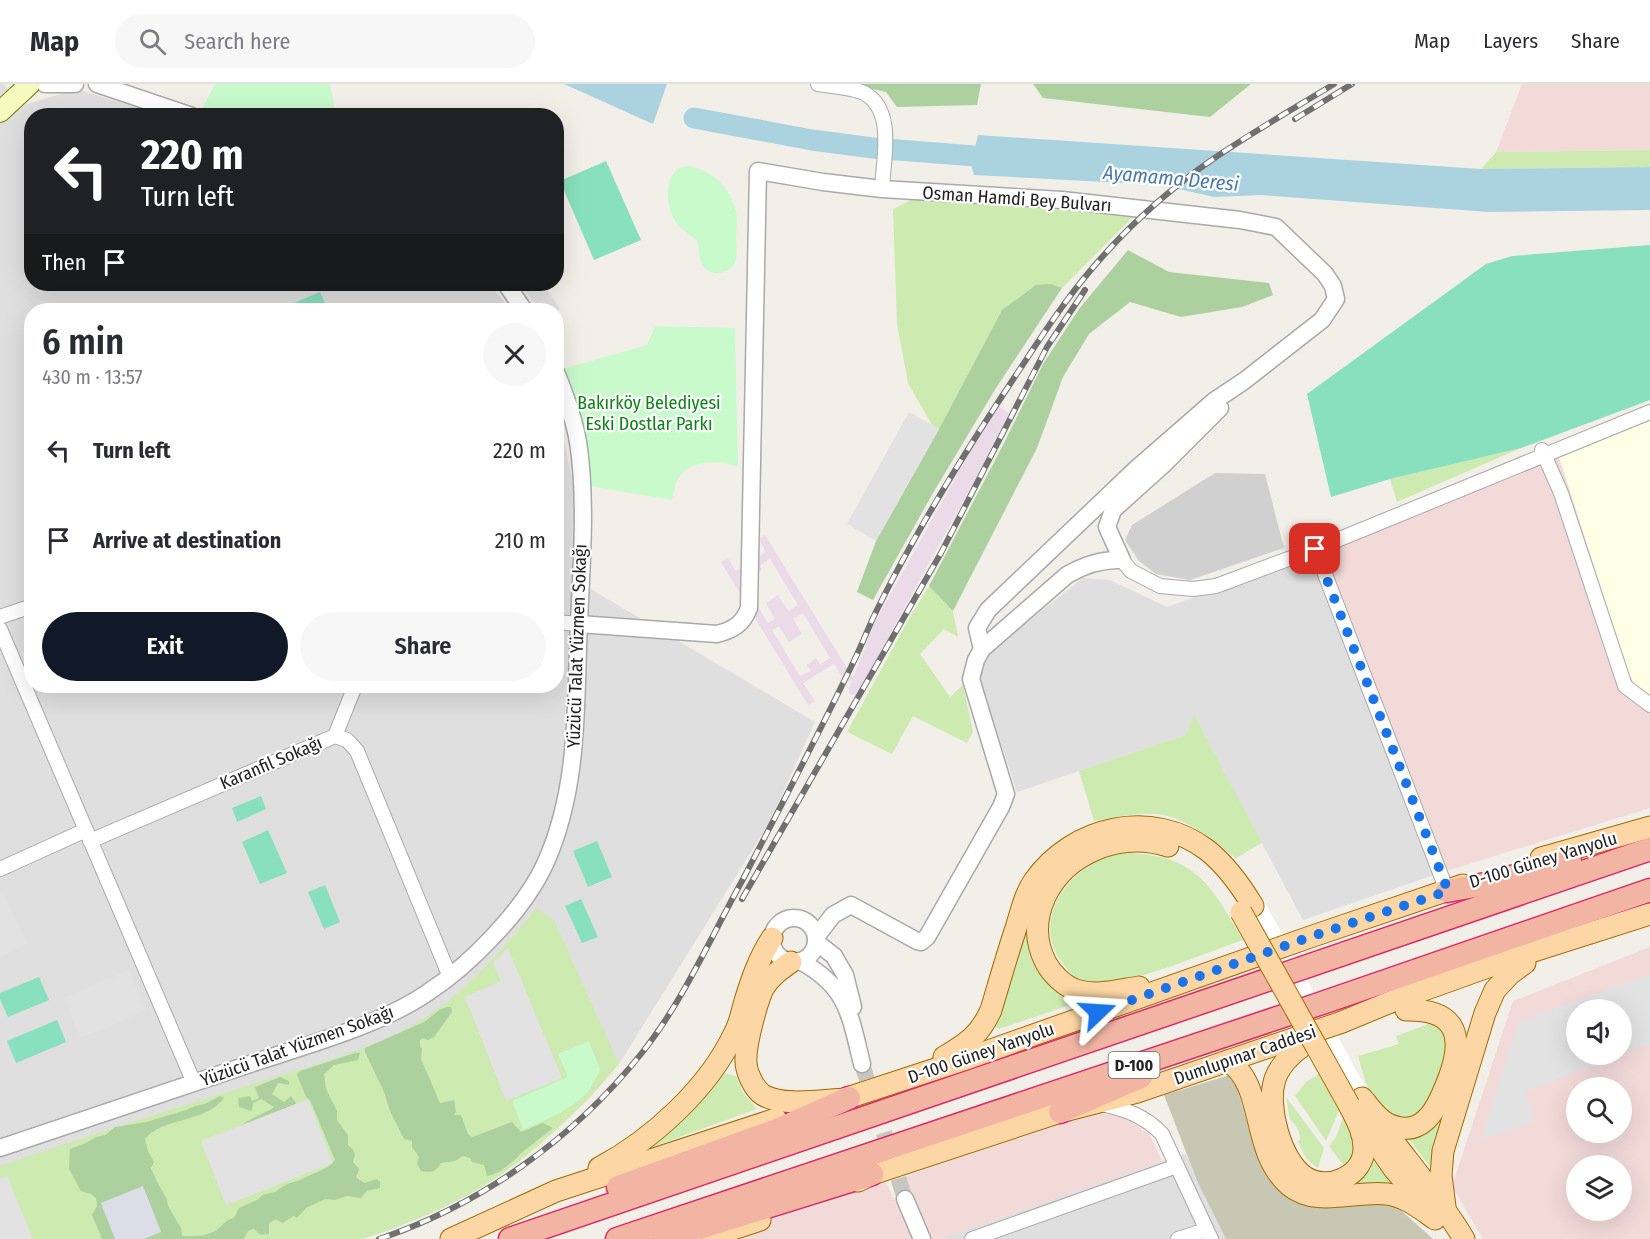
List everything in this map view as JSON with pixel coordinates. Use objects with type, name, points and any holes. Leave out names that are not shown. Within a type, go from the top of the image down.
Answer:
[{"type":"highway","points":[[1448,891],[1486,884],[1650,839]]},
{"type":"highway","name":"D-100","points":[[510,1239],[1650,849]]},
{"type":"highway","name":"D-100","points":[[617,1239],[1322,1003],[1650,890]]},
{"type":"highway","points":[[1060,1112],[1129,1082],[1254,1035],[1322,1003]]},
{"type":"highway","points":[[496,1239],[543,1216],[777,1130],[849,1098]]},
{"type":"highway","points":[[662,1239],[872,1174]]},
{"type":"main road","points":[[0,112],[30,84]]},
{"type":"main road","points":[[905,1080],[965,1045],[984,1026],[1022,909],[1042,884],[1053,860],[1098,832],[1125,827],[1155,828],[1182,836],[1206,850],[1229,873],[1356,1101],[1420,1174],[1440,1213],[1448,1239]]},
{"type":"main road","name":"D-100 Güney Yanyolu","points":[[451,1239],[556,1191],[801,1111],[905,1080],[1542,858],[1650,827]]},
{"type":"main road","points":[[1042,884],[1037,921],[1039,944],[1049,968],[1070,987],[1096,994],[1196,977]]},
{"type":"main road","name":"Dumlupınar Caddesi","points":[[703,1239],[806,1203],[872,1174],[1060,1112],[1099,1103],[1228,1061],[1342,1022],[1442,983],[1650,914]]},
{"type":"main road","points":[[1356,1101],[1363,1133],[1363,1158],[1348,1177],[1330,1182],[1311,1180],[1296,1168],[1279,1135],[1273,1107],[1273,1088],[1280,1070],[1292,1053],[1342,1022],[1363,1022],[1406,1010],[1609,929]]},
{"type":"main road","points":[[556,1191],[614,1160],[647,1137],[685,1102],[717,1062],[736,1031],[752,976],[772,938]]},
{"type":"main road","points":[[795,962],[775,973],[764,987],[746,1059],[750,1076],[761,1093],[783,1101],[849,1098]]},
{"type":"main road","points":[[1440,1213],[1443,1151],[1485,1013],[1495,990],[1510,974],[1525,963]]},
{"type":"main road","points":[[1356,1101],[1383,1121],[1401,1128],[1413,1126],[1432,1116],[1437,1109],[1455,1061],[1458,1041],[1448,1022],[1439,1016],[1424,1010],[1406,1010]]},
{"type":"main road","points":[[1228,1061],[1239,1068],[1249,1086],[1265,1148],[1272,1165],[1292,1187],[1320,1197],[1389,1194],[1440,1213],[1464,1239]]},
{"type":"street","points":[[45,84],[75,84]]},
{"type":"street","points":[[97,84],[168,108]]},
{"type":"street","points":[[818,84],[864,93],[878,104],[885,128],[882,183]]},
{"type":"street","name":"Osman Hamdi Bey Bulvarı","points":[[579,624],[717,634],[728,632],[737,626],[745,618],[749,608],[758,171],[823,182],[882,183],[1062,200],[1240,220],[1276,227],[1326,274],[1333,286],[1336,299],[1322,320],[1244,381]]},
{"type":"street","points":[[982,649],[977,628],[988,610],[1136,469],[1214,401],[1244,381]]},
{"type":"street","points":[[1107,527],[1113,510],[1199,430],[1244,381]]},
{"type":"street","name":"Yüzücü Talat Yüzmen Sokağı","points":[[0,1148],[323,1040],[381,1017],[426,994],[465,964],[518,907],[544,866],[561,820],[572,771],[582,491],[578,441],[564,391]]},
{"type":"street","points":[[1544,453],[1650,406]]},
{"type":"street","points":[[795,962],[810,956],[816,939],[833,915],[851,906],[917,941],[921,942],[927,937],[1006,795],[971,679],[976,660],[982,649],[1067,575],[1095,563],[1122,560],[1162,579],[1197,584],[1210,581],[1314,546],[1650,412]]},
{"type":"street","points":[[1544,453],[1560,493],[1625,686],[1650,705]]},
{"type":"street","points":[[1088,516],[1098,518],[1107,527],[1122,560]]},
{"type":"street","points":[[1314,546],[1448,891]]},
{"type":"street","points":[[0,617],[24,609]]},
{"type":"street","points":[[564,623],[579,624]]},
{"type":"street","points":[[0,629],[24,685]]},
{"type":"street","points":[[27,693],[194,1083]]},
{"type":"street","points":[[335,736],[352,693]]},
{"type":"street","name":"Karanfil Sokağı","points":[[0,869],[335,736],[347,740],[357,752],[450,976]]},
{"type":"street","points":[[853,1026],[853,1002],[845,975],[834,956],[816,939],[810,925],[805,921],[792,918],[778,925],[772,938],[779,957],[816,970],[830,982],[843,999],[853,1026],[862,1064]]},
{"type":"street","points":[[1099,1103],[1127,1109],[1155,1126],[1162,1134],[1208,1234],[1178,1239]]},
{"type":"street","points":[[972,1239],[1177,1166]]},
{"type":"street","points":[[905,1199],[922,1239]]},
{"type":"shaded area","points":[[0,84],[4,84],[20,106],[78,89],[138,108],[24,108],[24,291],[495,291],[505,303],[24,303],[24,693],[564,693],[564,442],[575,491],[572,578],[815,722],[769,823],[619,1064],[589,1099],[541,1143],[498,1176],[446,1206],[393,1229],[362,1239],[0,1239]]},
{"type":"shaded area","points":[[1522,84],[1650,84],[1650,150],[1496,152]]},
{"type":"shaded area","points":[[525,291],[548,291],[556,303],[535,303]]},
{"type":"shaded area","points":[[999,407],[1009,413],[971,487],[858,692],[855,695],[850,694],[849,688],[852,680],[846,683],[834,664],[803,683],[815,701],[808,705],[721,562],[728,558],[736,571],[766,552],[759,539],[765,535],[853,678],[876,620],[972,448]],"holes":[[[770,559],[798,605],[788,611],[778,595],[766,603],[775,619],[768,623],[740,577],[750,571],[753,575],[762,570],[760,565]],[[803,613],[830,658],[820,664],[816,658],[807,665],[811,671],[800,676],[772,630],[779,626],[789,642],[802,634],[793,619]]]},
{"type":"shaded area","points":[[909,412],[939,429],[876,541],[847,524]]},
{"type":"shaded area","points":[[1650,419],[1650,699],[1639,692],[1629,674],[1559,457],[1628,426]]},
{"type":"shaded area","points":[[1559,457],[1629,674],[1650,699],[1650,808],[1446,871],[1325,551]]},
{"type":"shaded area","points":[[1215,473],[1265,474],[1284,548],[1190,580],[1156,574],[1139,561],[1125,540],[1132,525]]},
{"type":"shaded area","points":[[1325,551],[1446,871],[1303,920],[1194,716],[1186,735],[1017,792],[979,677],[990,651],[1083,578],[1110,580],[1167,607]]},
{"type":"shaded area","points":[[3,893],[27,944],[0,957],[0,894]]},
{"type":"shaded area","points":[[1650,947],[1650,1239],[1483,1239],[1452,1186],[1513,1001]]},
{"type":"shaded area","points":[[508,948],[562,1078],[506,1101],[465,997],[501,981],[493,963]]},
{"type":"shaded area","points":[[129,970],[146,1010],[81,1038],[64,998]]},
{"type":"shaded area","points":[[1650,974],[1650,1046],[1649,1044],[1632,1050],[1632,999],[1581,999]]},
{"type":"shaded area","points":[[1566,1005],[1566,1065],[1595,1065],[1525,1092],[1535,1121],[1481,1140],[1518,1022]]},
{"type":"shaded area","points":[[1233,1074],[1256,1154],[1277,1188],[1298,1202],[1394,1204],[1433,1239],[1226,1239],[1198,1183],[1164,1095]]},
{"type":"shaded area","points":[[308,1099],[333,1163],[226,1205],[201,1141]]},
{"type":"shaded area","points":[[1100,1108],[1121,1114],[1150,1135],[1162,1161],[941,1239],[927,1239],[901,1178]]},
{"type":"shaded area","points":[[1186,1154],[1226,1239],[941,1239],[1162,1161]]},
{"type":"shaded area","points":[[7,1176],[33,1239],[0,1239],[0,1178]]},
{"type":"shaded area","points":[[886,1182],[913,1239],[712,1239]]},
{"type":"shaded area","points":[[143,1186],[161,1232],[144,1239],[115,1239],[101,1203]]},
{"type":"green space","points":[[215,84],[330,84],[335,108],[203,108]]},
{"type":"green space","points":[[851,84],[981,84],[977,105],[897,107],[886,92]]},
{"type":"green space","points":[[1033,84],[1251,84],[1210,117],[1043,98]]},
{"type":"green space","points":[[1650,150],[1650,167],[1481,169],[1496,152]]},
{"type":"green space","points":[[606,161],[641,240],[594,260],[564,190],[564,179]]},
{"type":"green space","points":[[684,166],[710,174],[724,186],[733,202],[737,218],[736,257],[733,266],[721,273],[712,272],[704,267],[697,240],[679,226],[669,206],[669,182],[677,170]]},
{"type":"green space","points":[[913,199],[1135,215],[1062,288],[1051,284],[1002,310],[939,429],[932,425],[908,383],[897,324],[893,209]]},
{"type":"green space","points":[[1650,245],[1650,400],[1521,448],[1390,479],[1331,497],[1307,394],[1486,264],[1512,256]]},
{"type":"green space","points":[[1128,250],[1169,272],[1269,283],[1273,295],[1242,307],[1181,317],[1130,302],[1089,334],[1063,377],[1037,448],[953,611],[929,586],[1043,364],[1079,309]]},
{"type":"green space","points":[[1051,284],[1062,288],[996,388],[873,600],[857,592],[876,541],[1002,310],[1036,285]]},
{"type":"green space","points":[[320,292],[325,303],[294,303]]},
{"type":"green space","name":"Bakırköy Belediyesi Eski Dostlar Parkı","points":[[655,326],[735,328],[738,467],[713,462],[688,469],[677,481],[672,500],[589,486],[564,374],[564,369],[647,345]]},
{"type":"green space","points":[[1521,448],[1397,502],[1390,479]]},
{"type":"green space","points":[[929,586],[953,611],[958,637],[944,629],[920,654],[950,697],[963,685],[973,732],[967,743],[913,716],[892,754],[847,732]]},
{"type":"green space","points":[[1194,715],[1262,843],[1236,858],[1195,828],[1168,816],[1142,814],[1094,821],[1079,771],[1186,735]]},
{"type":"green space","points":[[261,796],[266,809],[237,822],[232,808]]},
{"type":"green space","points":[[268,830],[287,873],[260,884],[242,842]]},
{"type":"green space","points":[[597,841],[612,877],[588,887],[573,851]]},
{"type":"green space","points":[[1131,853],[1172,860],[1200,878],[1222,904],[1243,940],[1164,969],[1120,981],[1084,982],[1074,977],[1061,961],[1053,945],[1050,928],[1059,897],[1069,883],[1097,861],[1113,855]]},
{"type":"green space","points":[[325,885],[340,922],[324,929],[308,892]]},
{"type":"green space","points":[[581,899],[598,937],[582,943],[565,906]]},
{"type":"green space","points":[[537,908],[554,920],[619,1064],[548,1138],[516,1164],[467,1196],[397,1227],[362,1239],[0,1239],[0,1166],[328,1060],[396,1034],[434,1012],[466,986],[496,956]]},
{"type":"green space","points":[[1025,930],[1028,930],[1031,955],[1038,969],[1076,1000],[1073,1004],[999,1029],[996,1027],[1003,1010]]},
{"type":"green space","points":[[39,977],[49,1000],[8,1017],[0,999],[0,993]]},
{"type":"green space","points":[[451,1007],[452,1012],[434,1037],[420,1040],[421,1059],[440,1103],[454,1100],[456,1112],[454,1115],[461,1115],[468,1134],[472,1137],[512,1122],[521,1132],[543,1123],[553,1128],[510,1164],[487,1176],[484,1165],[472,1162],[470,1158],[463,1156],[455,1161],[441,1163],[433,1171],[421,1171],[417,1164],[419,1157],[412,1147],[412,1141],[404,1139],[365,1052],[365,1048],[424,1022],[439,1010]]},
{"type":"green space","points":[[57,1020],[66,1042],[16,1063],[7,1041]]},
{"type":"green space","points":[[1434,1022],[1440,1026],[1449,1045],[1438,1085],[1429,1107],[1424,1112],[1410,1117],[1387,1113],[1373,1099],[1358,1056],[1399,1044],[1396,1036]]},
{"type":"green space","points":[[589,1041],[600,1070],[589,1091],[558,1114],[523,1130],[512,1101],[568,1077],[558,1054]]},
{"type":"green space","points":[[360,1053],[358,1060],[334,1065],[324,1074],[326,1089],[337,1111],[337,1120],[348,1135],[348,1145],[354,1152],[353,1162],[359,1169],[356,1177],[364,1183],[377,1179],[380,1182],[380,1188],[367,1191],[361,1198],[347,1196],[335,1200],[325,1199],[306,1208],[297,1218],[294,1216],[282,1223],[276,1219],[269,1223],[269,1234],[260,1235],[254,1229],[248,1231],[244,1239],[102,1239],[92,1215],[97,1206],[96,1198],[81,1191],[69,1169],[70,1149],[105,1135],[115,1127],[146,1122],[205,1104],[220,1096],[224,1098],[206,1112],[162,1127],[145,1139],[154,1162],[151,1168],[181,1228],[182,1236],[201,1236],[210,1233],[234,1218],[239,1208],[259,1199],[262,1195],[275,1192],[287,1184],[328,1167],[335,1160],[297,1075],[300,1071]]},
{"type":"green space","points":[[723,1073],[736,1076],[743,1093],[757,1109],[652,1147],[686,1115]]},
{"type":"green space","points":[[1319,1074],[1339,1111],[1326,1141],[1295,1096],[1306,1082]]},
{"type":"green space","points":[[280,1077],[289,1081],[289,1085],[278,1083],[272,1094],[284,1102],[291,1096],[296,1103],[295,1108],[239,1127],[274,1107],[261,1099],[253,1103],[252,1111],[239,1107],[238,1098],[250,1096],[252,1101],[259,1098],[255,1087]]},
{"type":"green space","points":[[1286,1097],[1324,1148],[1318,1168],[1308,1160],[1301,1149],[1298,1131],[1290,1120]]},
{"type":"green space","points":[[1343,1118],[1353,1136],[1356,1155],[1344,1166],[1329,1146],[1336,1137]]},
{"type":"green space","points":[[1442,1123],[1433,1171],[1409,1139]]},
{"type":"green space","points":[[1373,1160],[1394,1186],[1350,1188],[1370,1170]]},
{"type":"water","points":[[564,84],[667,84],[653,124]]},
{"type":"water","points":[[978,135],[1481,169],[1650,167],[1650,210],[1489,212],[1261,195],[1214,197],[1161,185],[974,175],[971,164]]},
{"type":"pier","points":[[1264,901],[1369,1094],[1341,1109],[1232,916]]},
{"type":"waterway","name":"Ayamama Deresi","points":[[694,118],[812,140],[873,148],[1000,158]]},
{"type":"tunnel","points":[[862,1064],[905,1199]]},
{"type":"railway","points":[[379,1239],[454,1207],[523,1165],[586,1114],[641,1054],[670,1014],[707,948],[824,721],[888,587],[922,526],[976,436],[1060,310],[1104,255],[1133,224],[1165,196],[1230,147],[1334,84]]},
{"type":"railway","points":[[1295,119],[1352,84]]},
{"type":"railway","points":[[742,899],[941,553],[1047,347],[1085,290]]},
{"type":"route","points":[[1098,1012],[1448,891],[1315,549]]}]
